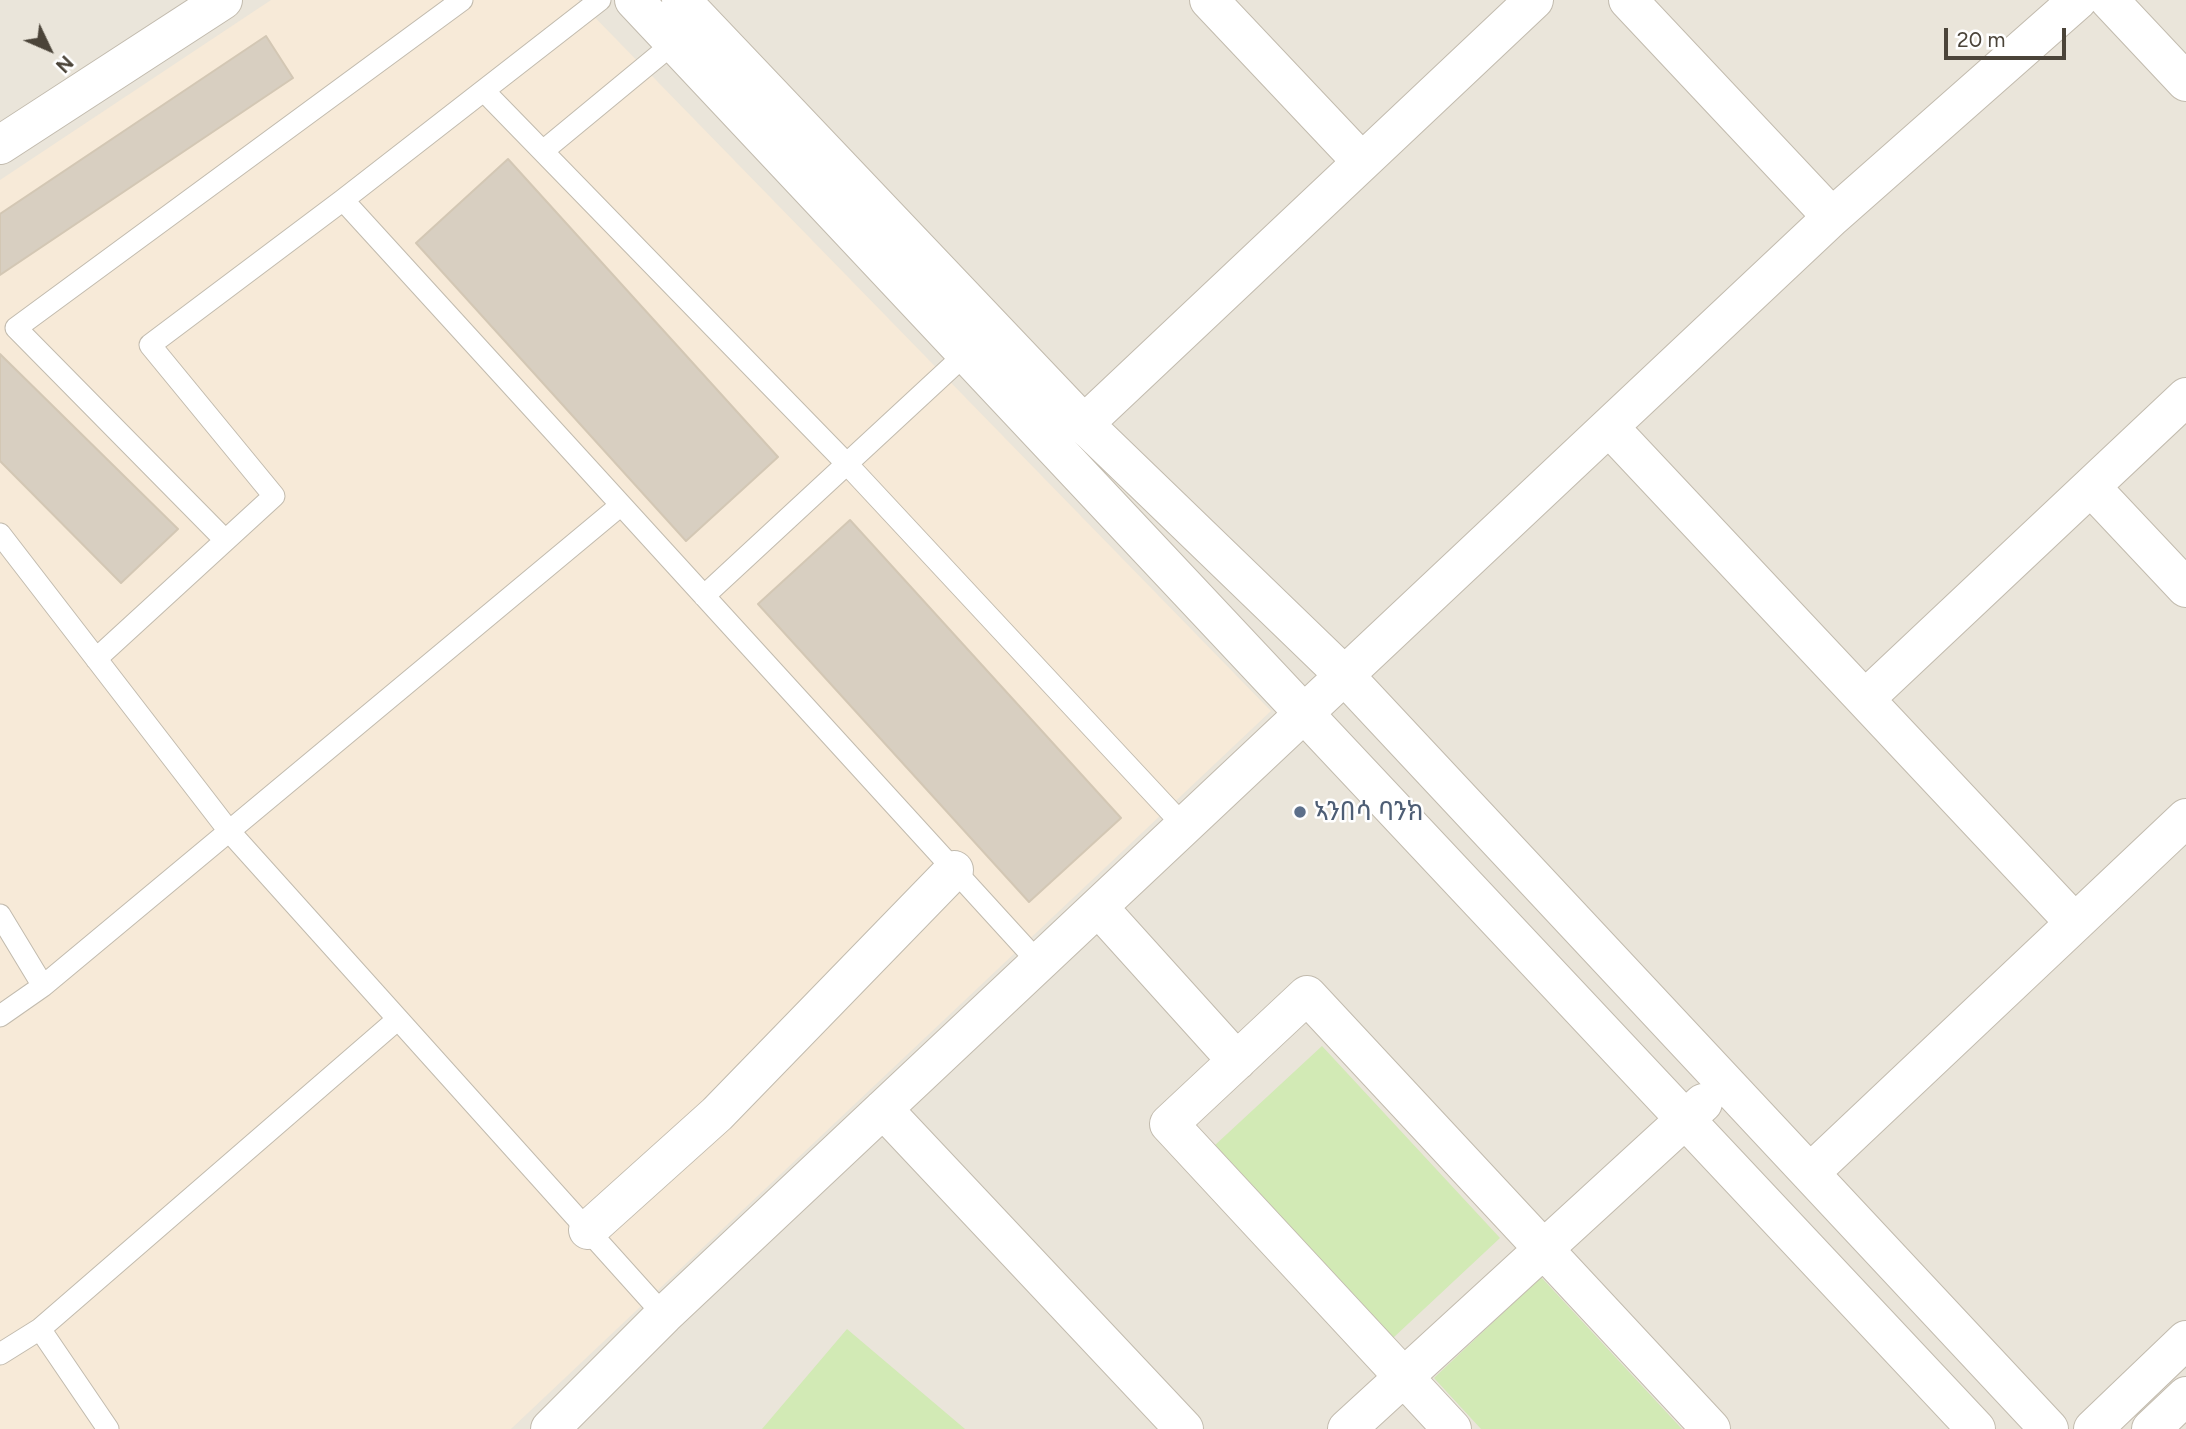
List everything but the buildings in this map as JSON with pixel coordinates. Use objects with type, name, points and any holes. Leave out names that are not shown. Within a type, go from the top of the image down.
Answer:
[{"type":"street","points":[[0,145],[223,0]]},
{"type":"street","points":[[634,0],[686,21],[980,340],[1304,714],[1976,1429]]},
{"type":"street","points":[[1209,0],[1362,162]]},
{"type":"street","points":[[1084,424],[1534,0]]},
{"type":"street","points":[[1628,0],[1832,217]]},
{"type":"street","points":[[550,1429],[664,1315],[1832,217],[2078,0]]},
{"type":"street","points":[[2109,0],[2186,82]]},
{"type":"street","points":[[980,340],[1084,424],[1345,676],[2049,1429]]},
{"type":"street","points":[[1865,699],[2186,397]]},
{"type":"street","points":[[1609,427],[2075,923]]},
{"type":"street","points":[[2091,487],[2186,588]]},
{"type":"street","points":[[1810,1173],[2186,818]]},
{"type":"street","points":[[588,1230],[717,1114],[954,870]]},
{"type":"street","points":[[1098,907],[1237,1061]]},
{"type":"street","points":[[1452,1429],[1169,1124],[1307,995],[1711,1429]]},
{"type":"street","points":[[1347,1429],[1726,1083]]},
{"type":"street","points":[[883,1109],[1184,1429]]},
{"type":"street","points":[[2093,1429],[2186,1340]]},
{"type":"street","points":[[2151,1429],[2186,1396]]},
{"type":"lane","points":[[225,540],[16,328],[462,0]]},
{"type":"lane","points":[[96,659],[274,496],[150,345],[343,201],[600,0]]},
{"type":"lane","points":[[542,151],[686,21]]},
{"type":"lane","points":[[484,91],[847,464],[1184,826]]},
{"type":"lane","points":[[343,201],[1039,963]]},
{"type":"lane","points":[[704,596],[980,340]]},
{"type":"lane","points":[[0,1016],[43,986],[621,505]]},
{"type":"lane","points":[[0,534],[229,831],[664,1315]]},
{"type":"lane","points":[[0,915],[43,986]]},
{"type":"lane","points":[[0,1354],[40,1329],[398,1019]]},
{"type":"lane","points":[[40,1329],[108,1429]]},
{"type":"shaded area","points":[[0,0],[2186,0],[2186,1429],[0,1429]]},
{"type":"shaded area","points":[[271,0],[578,0],[1271,711],[511,1429],[0,1429],[0,180]]},
{"type":"green space","points":[[1322,1046],[1500,1238],[1393,1338],[1214,1146]]},
{"type":"green space","points":[[1541,1277],[1682,1429],[1481,1429],[1434,1378]]},
{"type":"green space","points":[[847,1329],[965,1429],[762,1429]]},
{"type":"place","name":"ኣንበሳ ባንክ","points":[[1300,812]]}]
